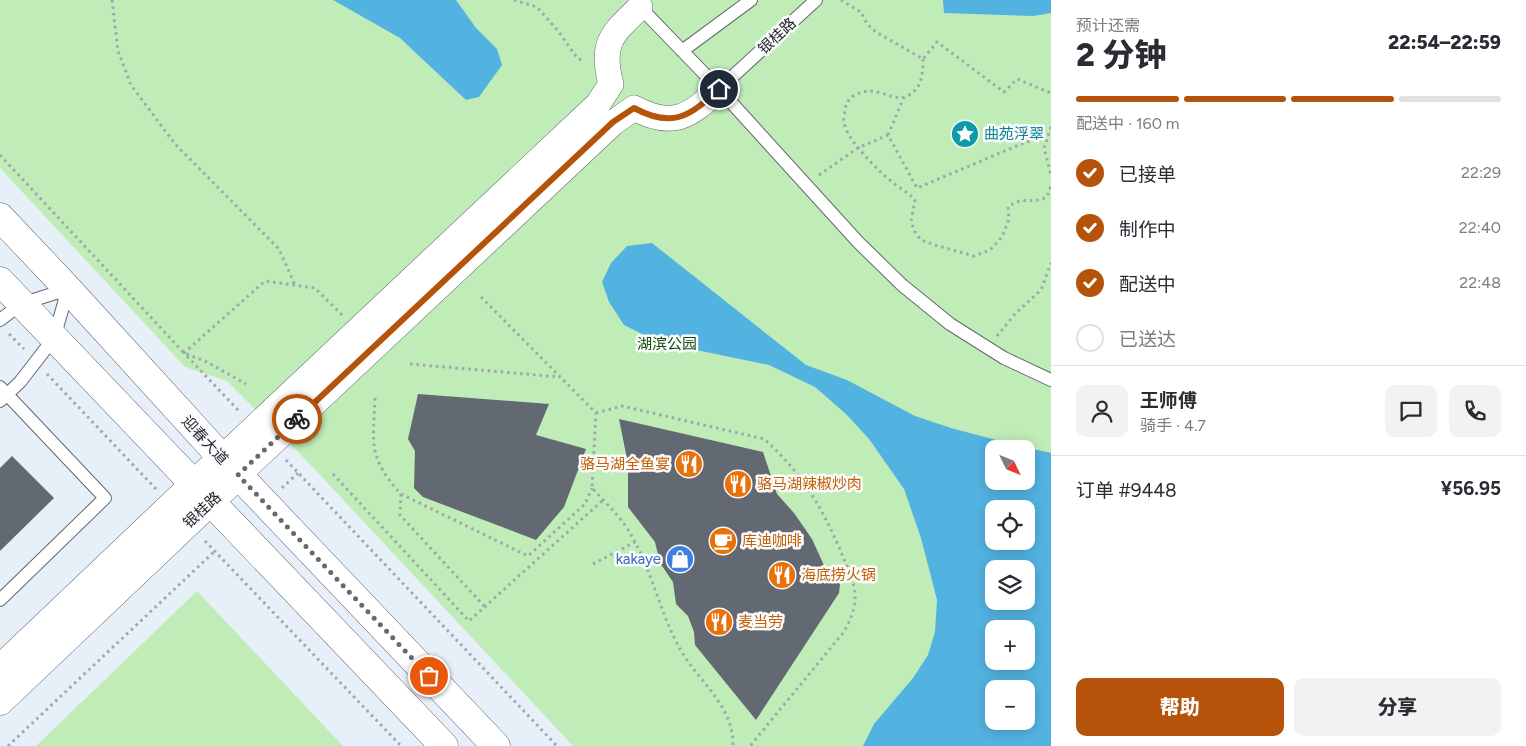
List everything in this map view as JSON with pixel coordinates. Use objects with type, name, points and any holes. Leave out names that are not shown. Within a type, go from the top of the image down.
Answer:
[{"type":"main road","name":"迎春大道","points":[[0,217],[230,467],[496,746]]},
{"type":"main road","points":[[0,282],[11,312],[54,338],[444,746]]},
{"type":"main road","name":"银桂路","points":[[0,669],[230,467]]},
{"type":"main road","name":"银桂路","points":[[0,701],[203,492]]},
{"type":"street","name":"银桂路","points":[[230,467],[357,330],[598,104],[609,77],[609,42],[616,30],[640,2]]},
{"type":"street","points":[[609,77],[634,108]]},
{"type":"street","name":"银桂路","points":[[230,467],[613,122],[634,108],[647,115],[667,119],[676,118],[696,110],[719,89]]},
{"type":"lane","points":[[682,51],[751,0]]},
{"type":"lane","name":"银桂路","points":[[719,89],[816,0]]},
{"type":"lane","points":[[640,2],[682,51],[858,242],[902,285],[950,324],[1004,358],[1051,380]]},
{"type":"lane","points":[[11,312],[68,289]]},
{"type":"lane","points":[[0,600],[105,498],[2,394],[20,382],[54,338],[68,289]]},
{"type":"path","points":[[112,0],[118,51],[131,85],[175,144],[279,249],[296,286]]},
{"type":"path","points":[[514,0],[537,7],[559,32],[577,58],[609,77]]},
{"type":"path","points":[[841,0],[861,12],[867,24],[876,32],[923,59]]},
{"type":"path","points":[[1051,92],[1017,79],[1004,92],[937,42],[923,59],[923,73],[919,86],[912,93],[904,97],[892,96],[874,90],[863,91],[853,96],[846,103],[844,121],[852,141],[872,165],[908,192],[915,200],[911,222],[915,232],[921,240],[935,245],[974,256],[990,250],[1002,237],[1009,220],[1008,207],[1017,201],[1039,201],[1047,197],[1051,186]]},
{"type":"path","points":[[805,184],[858,148],[888,135],[904,97]]},
{"type":"path","points":[[1051,127],[1044,148],[1051,174]]},
{"type":"path","points":[[888,135],[918,188],[1026,142],[1046,138]]},
{"type":"path","points":[[0,155],[184,353],[207,362],[246,384]]},
{"type":"path","points":[[988,347],[1015,314],[1041,290],[1051,263]]},
{"type":"path","points":[[184,353],[265,281],[315,288],[357,330]]},
{"type":"path","points":[[375,398],[373,446],[378,464],[388,480],[401,494],[528,556],[584,504],[592,488],[596,413],[481,297]]},
{"type":"path","points":[[410,364],[560,377]]},
{"type":"path","points":[[596,413],[622,406],[764,439],[776,450],[812,494],[832,530],[855,592],[855,605],[851,618],[843,633],[750,746]]},
{"type":"path","points":[[265,504],[298,473]]},
{"type":"path","points":[[333,474],[469,621],[603,500]]},
{"type":"path","points":[[592,488],[621,519],[635,542],[674,637],[686,657],[725,709],[733,738],[733,746]]},
{"type":"path","points":[[315,491],[557,746]]},
{"type":"path","points":[[401,494],[400,515],[485,606]]},
{"type":"path","points":[[8,746],[237,530]]},
{"type":"path","points":[[593,564],[635,542]]},
{"type":"green space","name":"湖滨公园","points":[[0,0],[1051,0],[1051,746],[573,746],[307,461],[227,381],[185,367],[0,168]]},
{"type":"green space","points":[[197,591],[343,746],[36,746]]},
{"type":"water","points":[[333,0],[456,0],[476,28],[497,49],[502,65],[479,97],[466,100],[400,38]]},
{"type":"water","points":[[943,0],[1051,0],[1051,13],[1033,16],[944,13]]},
{"type":"water","points":[[652,243],[806,365],[847,380],[915,416],[996,440],[985,440],[985,490],[1035,490],[1035,449],[1051,453],[1051,746],[863,746],[874,724],[913,678],[928,655],[935,632],[937,600],[921,538],[904,489],[869,439],[846,414],[815,387],[769,365],[672,345],[644,335],[624,325],[609,302],[602,282],[611,263],[627,246]]},
{"type":"building","points":[[418,394],[549,404],[536,435],[586,449],[564,507],[536,540],[423,497],[414,488],[415,451],[408,439]]},
{"type":"building","points":[[619,419],[763,452],[777,494],[794,513],[812,539],[827,572],[840,584],[839,593],[756,720],[695,645],[694,632],[688,616],[676,604],[673,582],[660,563],[655,542],[628,507],[628,464]]},
{"type":"building","points":[[12,456],[54,498],[0,551],[0,468]]},
{"type":"way so far","points":[[297,419],[238,475],[429,676]]},
{"type":"place","name":"曲苑浮翠","points":[[965,134]]},
{"type":"place","name":"骆马湖全鱼宴","points":[[689,464]]},
{"type":"place","name":"骆马湖辣椒炒肉","points":[[738,484]]},
{"type":"place","name":"库迪咖啡","points":[[723,541]]},
{"type":"place","name":"kakaye","points":[[680,559]]},
{"type":"place","name":"海底捞火锅","points":[[782,575]]},
{"type":"place","name":"麦当劳","points":[[719,622]]},
{"type":"route","points":[[297,419],[613,122],[634,108],[647,115],[667,119],[684,116],[696,110],[719,89]]}]
